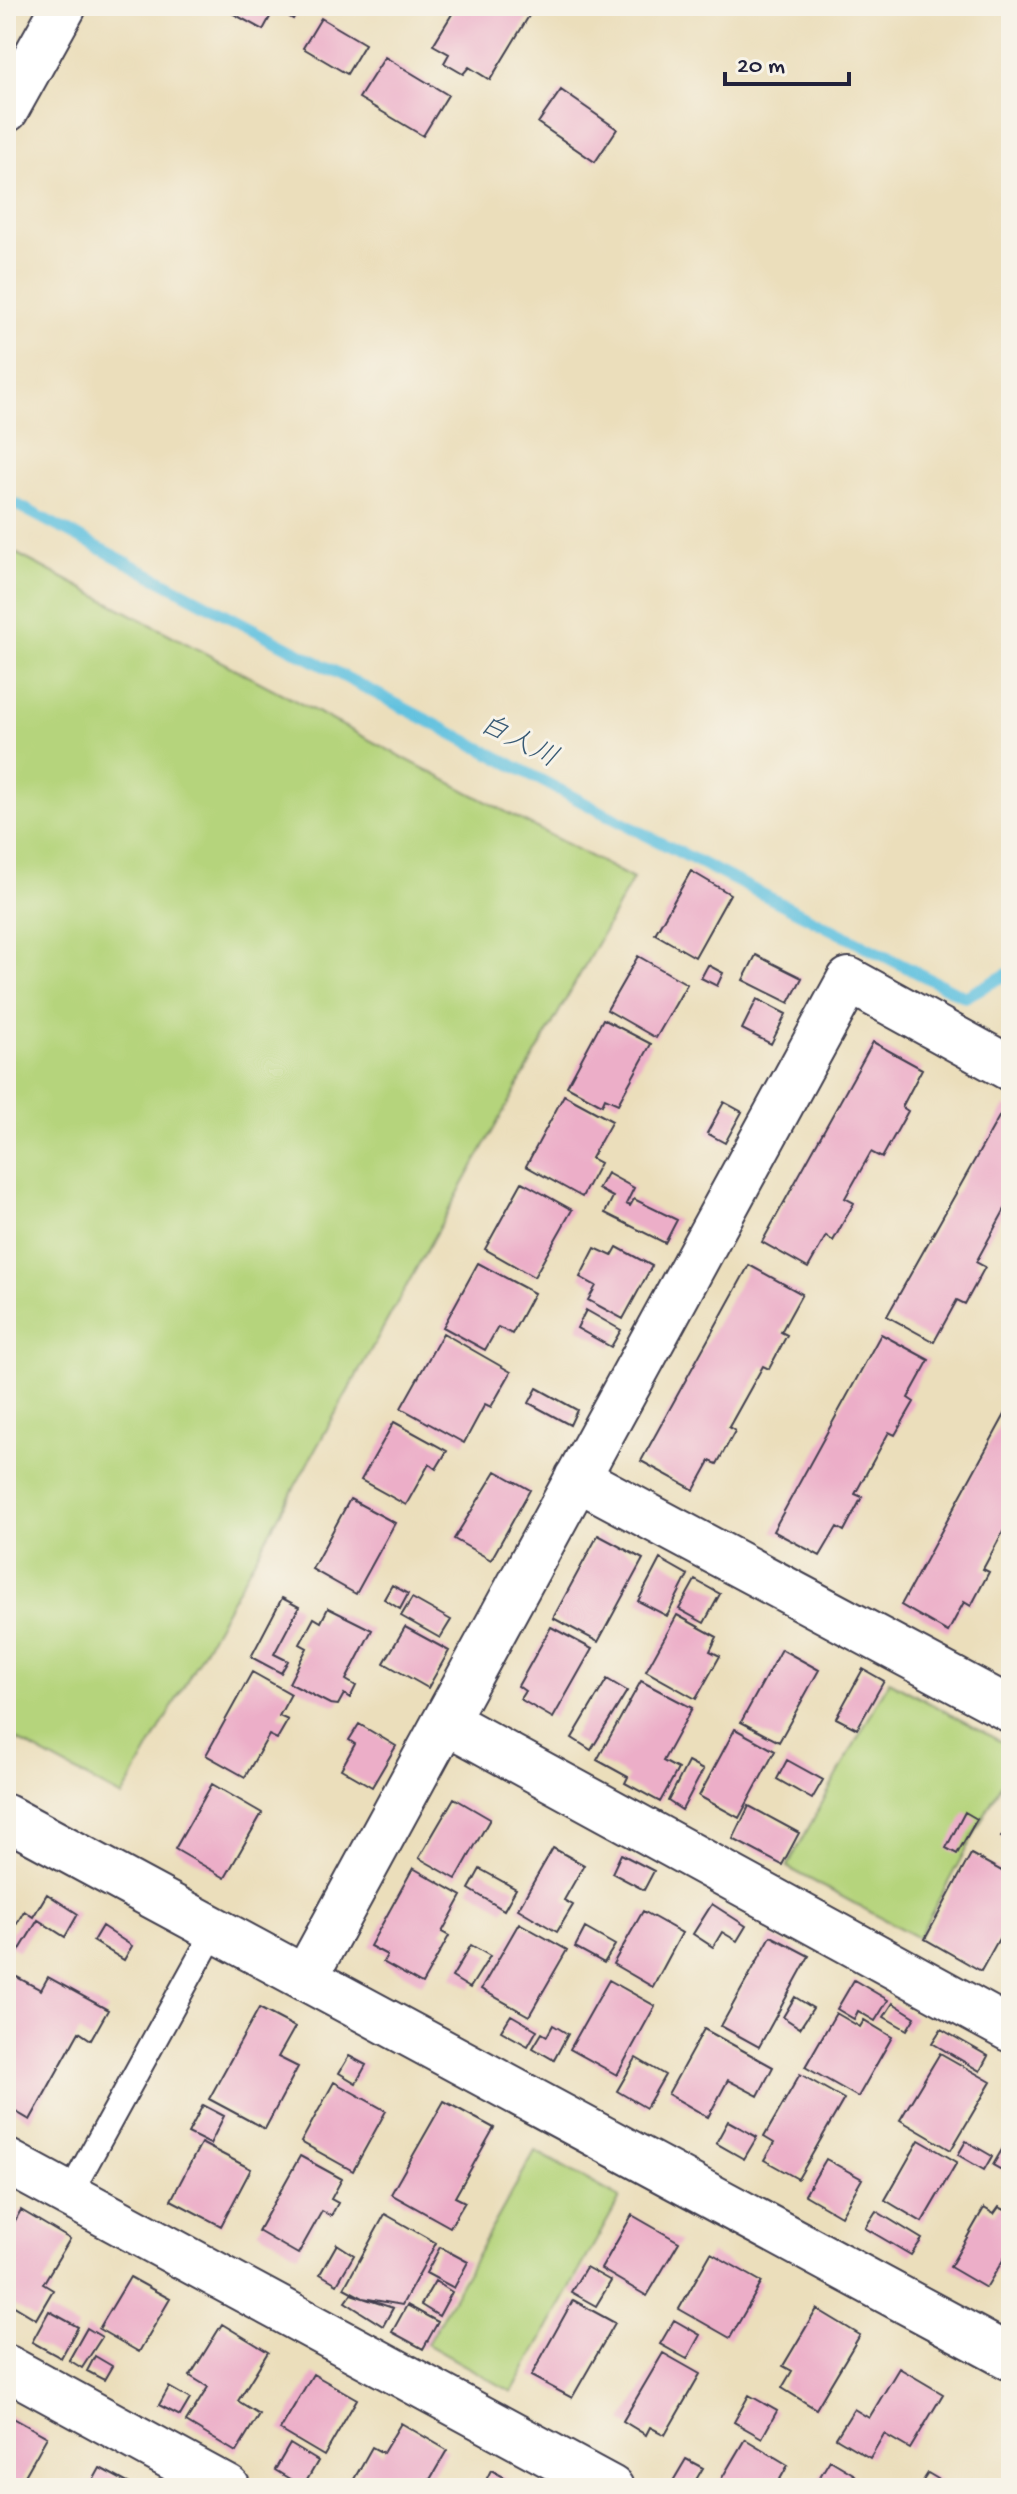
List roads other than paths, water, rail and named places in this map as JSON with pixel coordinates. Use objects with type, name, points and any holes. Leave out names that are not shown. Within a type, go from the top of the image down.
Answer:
[{"type":"street","points":[[6,110],[64,6]]},
{"type":"street","points":[[306,1976],[849,980],[1011,1069]]},
{"type":"street","points":[[577,1478],[1011,1710]]},
{"type":"street","points":[[445,1721],[1011,2030]]},
{"type":"street","points":[[12,1834],[306,1976],[1011,2358]]},
{"type":"street","points":[[6,2161],[611,2488]]},
{"type":"street","points":[[6,2367],[228,2488]]},
{"type":"lane","points":[[69,2195],[206,1946]]},
{"type":"waterway","name":"白人川","points":[[6,499],[634,829],[965,997],[1011,972]]}]
